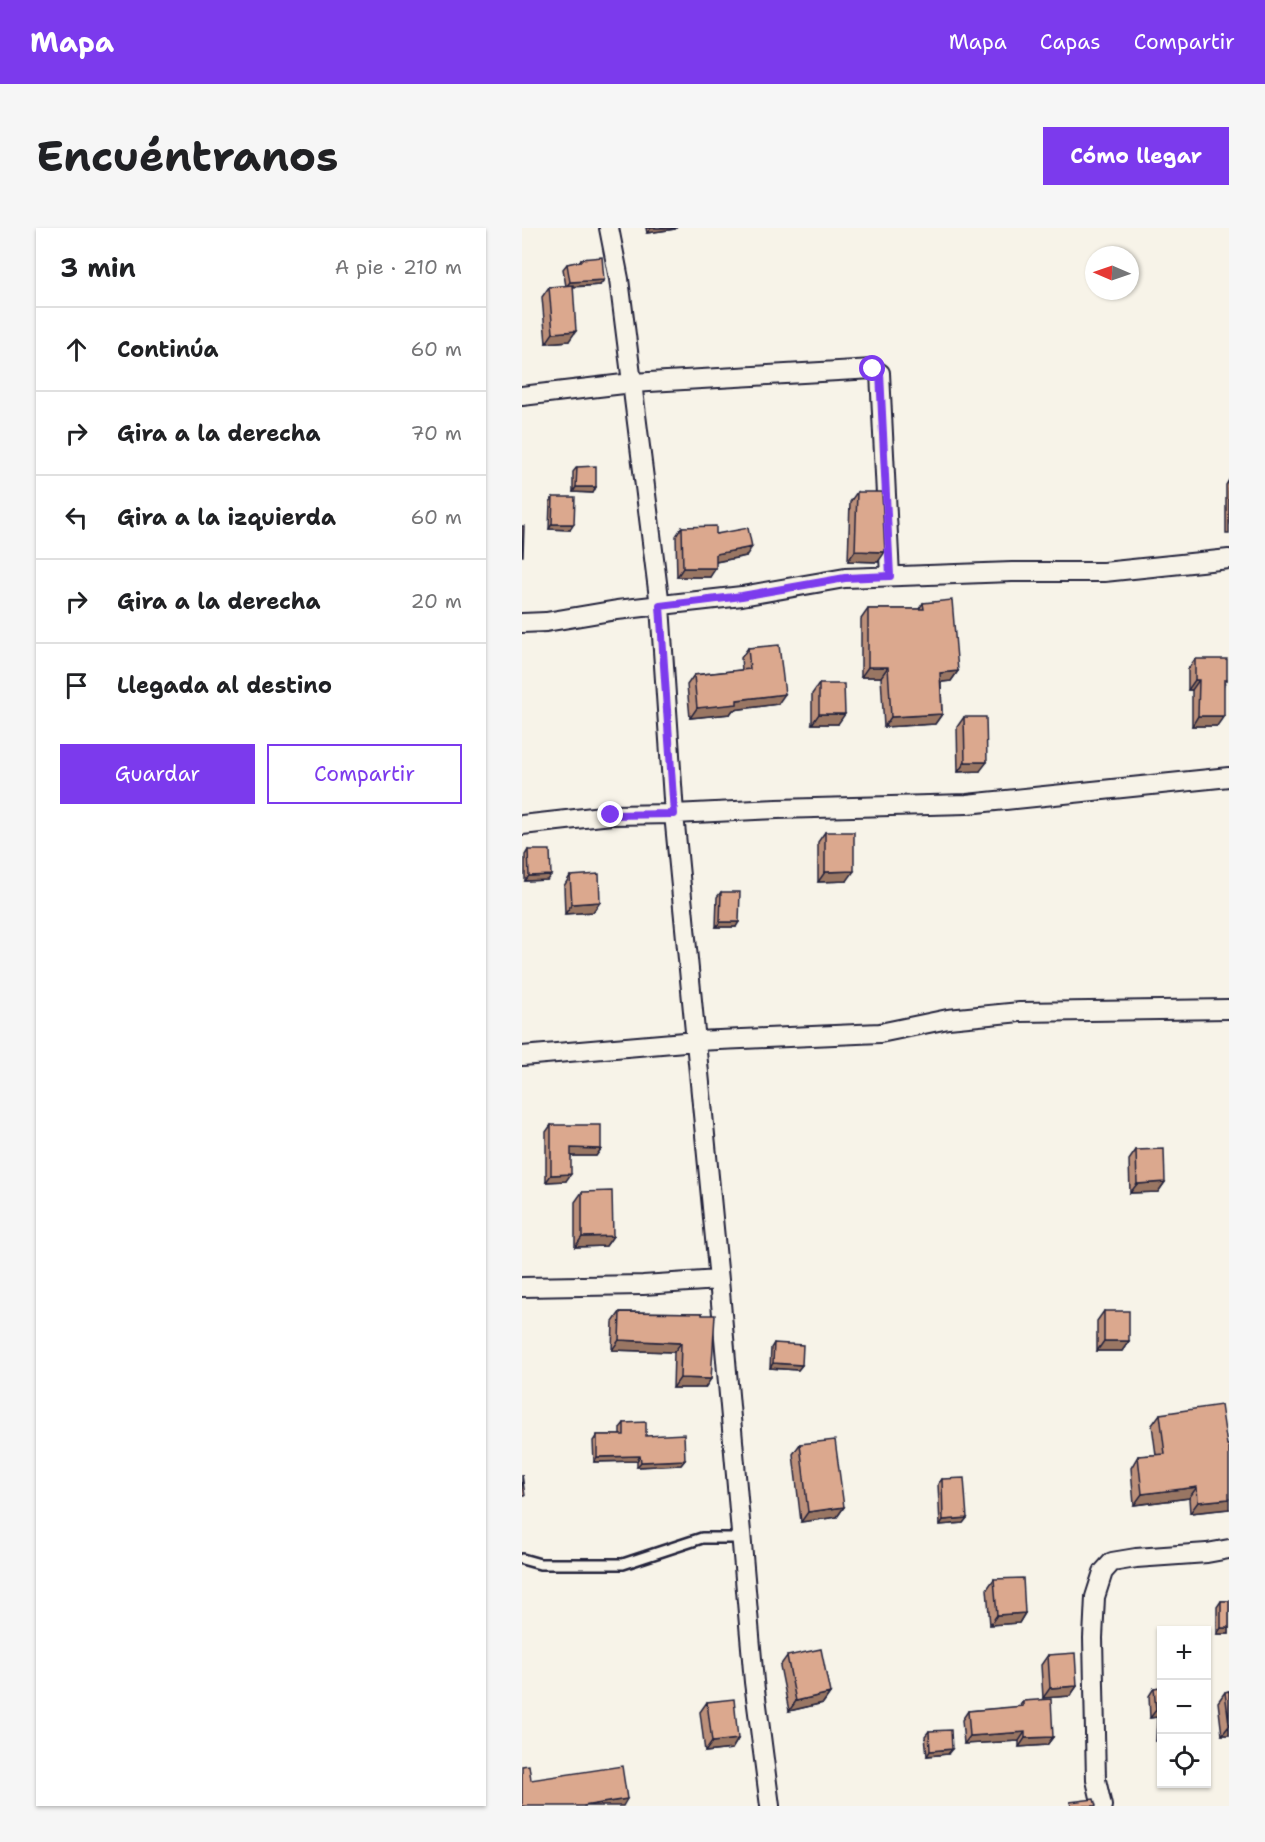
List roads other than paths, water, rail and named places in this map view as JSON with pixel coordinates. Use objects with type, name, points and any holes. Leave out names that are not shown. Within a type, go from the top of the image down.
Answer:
[{"type":"street","points":[[609,228],[619,279],[660,606],[674,814],[719,1280],[754,1682],[770,1806]]},
{"type":"street","points":[[522,396],[632,383],[873,369],[880,373],[890,576]]},
{"type":"street","points":[[522,623],[546,622],[742,596],[845,578],[1012,572],[1104,572],[1229,559]]},
{"type":"street","points":[[522,825],[611,815],[777,808],[967,804],[1229,777]]},
{"type":"street","points":[[522,1056],[696,1041],[880,1033],[948,1020],[1020,1012],[1229,1010]]},
{"type":"street","points":[[522,1287],[643,1285],[719,1280]]},
{"type":"street","points":[[1102,1806],[1096,1780],[1093,1638],[1095,1597],[1103,1572],[1112,1562],[1229,1549]]},
{"type":"lane","points":[[522,1559],[540,1564],[623,1564],[702,1538],[742,1538]]}]
